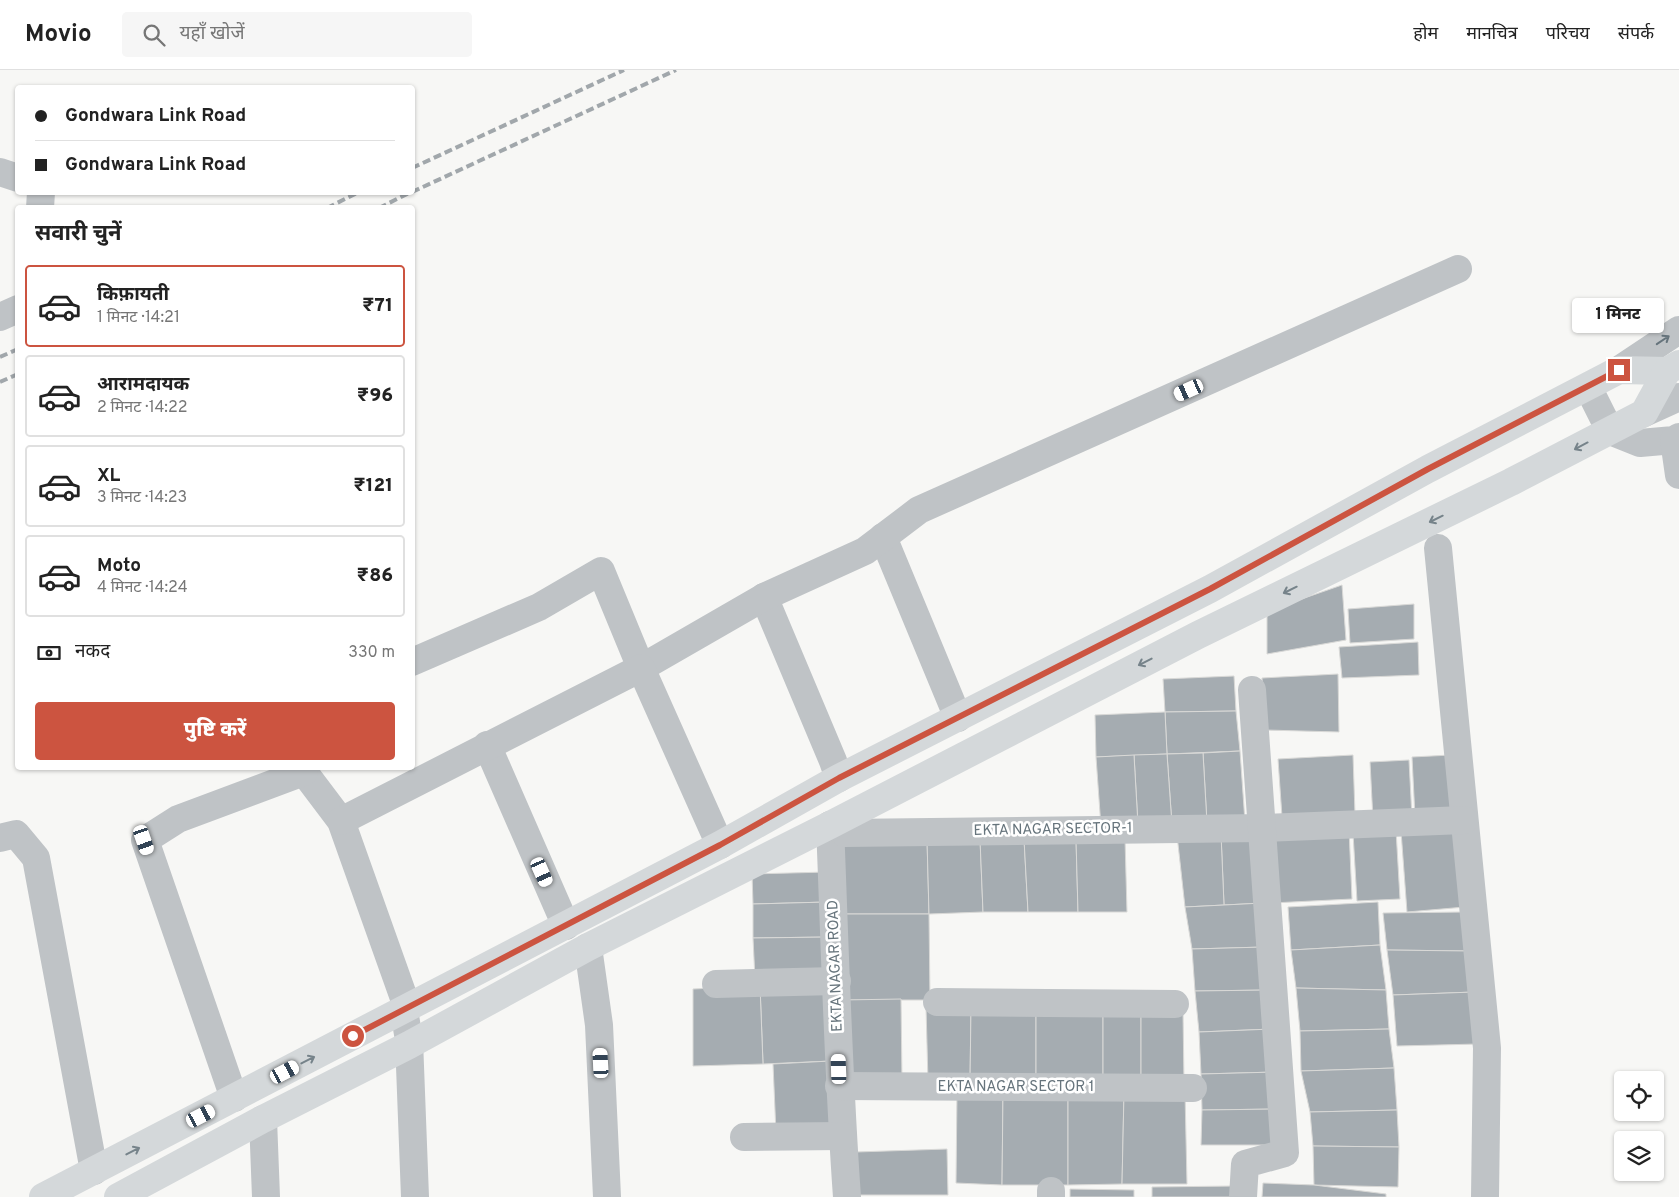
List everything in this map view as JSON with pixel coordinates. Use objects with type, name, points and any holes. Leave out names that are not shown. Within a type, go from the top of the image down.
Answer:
[{"type":"street","points":[[0,172],[15,177]]},
{"type":"street","points":[[341,821],[640,668],[764,597],[864,551],[919,510],[1458,269]]},
{"type":"street","points":[[0,317],[15,310]]},
{"type":"street","points":[[43,1197],[720,845],[839,778],[1210,589],[1428,469],[1619,370],[1679,330]]},
{"type":"street","points":[[1619,370],[1673,368]]},
{"type":"street","points":[[1644,413],[1673,368]]},
{"type":"street","points":[[1588,387],[1610,430],[1640,443],[1677,439],[1679,475]]},
{"type":"street","points":[[118,1197],[263,1119],[409,1045],[588,947],[837,829],[1198,635],[1511,482],[1610,430],[1679,397]]},
{"type":"street","points":[[883,537],[958,718]]},
{"type":"street","points":[[1438,548],[1487,1048],[1485,1197]]},
{"type":"street","points":[[415,661],[539,607],[601,571],[640,668],[720,845]]},
{"type":"street","points":[[764,597],[834,761],[839,778]]},
{"type":"street","points":[[1243,1197],[1245,1164],[1285,1153],[1252,690]]},
{"type":"street","points":[[487,745],[566,926]]},
{"type":"street","points":[[234,1098],[144,840],[178,819],[304,770],[341,821],[405,1001],[404,1010],[409,1045],[416,1197]]},
{"type":"street","name":"EKTA NAGAR SECTOR-1","points":[[837,829],[1262,828],[1464,820]]},
{"type":"street","name":"EKTA NAGAR ROAD","points":[[837,829],[839,1086],[847,1197]]},
{"type":"street","points":[[0,838],[16,834],[36,858],[94,1171]]},
{"type":"street","points":[[588,947],[599,1025],[606,1197]]},
{"type":"street","points":[[716,984],[837,981]]},
{"type":"street","points":[[937,1002],[1175,1004]]},
{"type":"street","name":"EKTA NAGAR SECTOR 1","points":[[839,1086],[1193,1088]]},
{"type":"street","points":[[263,1119],[266,1197]]},
{"type":"street","points":[[744,1137],[843,1136]]},
{"type":"building","points":[[1342,585],[1346,640],[1267,654],[1267,611]]},
{"type":"building","points":[[1414,604],[1414,639],[1350,643],[1348,609]]},
{"type":"building","points":[[1418,642],[1419,675],[1342,678],[1339,647]]},
{"type":"building","points":[[1338,674],[1339,732],[1265,730],[1262,678]]},
{"type":"building","points":[[1234,676],[1236,711],[1165,712],[1163,679]]},
{"type":"building","points":[[1236,711],[1240,751],[1167,754],[1165,712]]},
{"type":"building","points":[[1165,712],[1167,754],[1096,757],[1095,715]]},
{"type":"building","points":[[1240,751],[1245,822],[1207,823],[1203,753]]},
{"type":"building","points":[[1203,753],[1207,823],[1172,825],[1167,754]]},
{"type":"building","points":[[1167,754],[1172,825],[1138,825],[1134,755]]},
{"type":"building","points":[[1134,755],[1138,825],[1101,827],[1096,757]]},
{"type":"building","points":[[1353,755],[1355,814],[1282,817],[1278,759]]},
{"type":"building","points":[[1451,755],[1454,815],[1415,817],[1412,757]]},
{"type":"building","points":[[1409,760],[1412,818],[1373,820],[1370,762]]},
{"type":"building","points":[[1458,826],[1465,907],[1407,912],[1401,831]]},
{"type":"building","points":[[1349,829],[1352,899],[1272,903],[1269,833]]},
{"type":"building","points":[[1396,830],[1400,899],[1357,901],[1353,833]]},
{"type":"building","points":[[1263,833],[1263,903],[1224,905],[1221,834]]},
{"type":"building","points":[[1221,834],[1224,905],[1185,907],[1177,835]]},
{"type":"building","points":[[927,839],[929,914],[838,914],[837,841]]},
{"type":"building","points":[[927,839],[980,839],[983,912],[929,914]]},
{"type":"building","points":[[980,839],[1024,839],[1028,912],[983,912]]},
{"type":"building","points":[[1024,839],[1076,839],[1078,912],[1028,912]]},
{"type":"building","points":[[1076,839],[1125,839],[1127,912],[1078,912]]},
{"type":"building","points":[[827,872],[827,902],[753,904],[752,874]]},
{"type":"building","points":[[827,902],[828,937],[753,938],[753,904]]},
{"type":"building","points":[[1378,902],[1380,945],[1291,950],[1288,907]]},
{"type":"building","points":[[1263,903],[1264,947],[1192,949],[1185,907]]},
{"type":"building","points":[[1464,912],[1468,951],[1387,950],[1383,913]]},
{"type":"building","points":[[838,914],[929,914],[930,1000],[842,1000]]},
{"type":"building","points":[[828,937],[829,978],[755,979],[753,938]]},
{"type":"building","points":[[1380,945],[1386,990],[1296,988],[1291,950]]},
{"type":"building","points":[[1264,947],[1268,990],[1195,991],[1192,949]]},
{"type":"building","points":[[1387,950],[1468,951],[1474,992],[1393,995]]},
{"type":"building","points":[[829,983],[831,1061],[763,1064],[760,986]]},
{"type":"building","points":[[760,986],[763,1064],[693,1066],[693,989]]},
{"type":"building","points":[[1296,988],[1386,990],[1389,1029],[1300,1031]]},
{"type":"building","points":[[1268,990],[1272,1029],[1199,1032],[1195,991]]},
{"type":"building","points":[[1474,992],[1478,1044],[1397,1046],[1393,995]]},
{"type":"building","points":[[901,999],[902,1079],[844,1080],[842,1000]]},
{"type":"building","points":[[926,1007],[971,1008],[970,1082],[928,1082]]},
{"type":"building","points":[[971,1008],[1036,1009],[1036,1082],[970,1082]]},
{"type":"building","points":[[1036,1009],[1103,1010],[1103,1082],[1036,1082]]},
{"type":"building","points":[[1103,1010],[1141,1011],[1141,1082],[1103,1082]]},
{"type":"building","points":[[1141,1011],[1183,1011],[1184,1082],[1141,1082]]},
{"type":"building","points":[[1272,1029],[1276,1072],[1201,1074],[1199,1032]]},
{"type":"building","points":[[1389,1029],[1394,1068],[1301,1071],[1300,1031]]},
{"type":"building","points":[[831,1061],[835,1132],[776,1133],[773,1064]]},
{"type":"building","points":[[1394,1068],[1397,1110],[1310,1112],[1301,1071]]},
{"type":"building","points":[[1276,1072],[1278,1109],[1202,1110],[1201,1074]]},
{"type":"building","points":[[957,1091],[1003,1091],[1002,1185],[956,1183]]},
{"type":"building","points":[[1003,1091],[1068,1092],[1068,1185],[1002,1185]]},
{"type":"building","points":[[1068,1092],[1124,1092],[1122,1184],[1068,1185]]},
{"type":"building","points":[[1124,1092],[1185,1093],[1187,1184],[1122,1184]]},
{"type":"building","points":[[1278,1109],[1277,1145],[1201,1145],[1202,1110]]},
{"type":"building","points":[[1397,1110],[1399,1147],[1313,1146],[1310,1112]]},
{"type":"building","points":[[1313,1146],[1399,1147],[1398,1187],[1314,1185]]},
{"type":"building","points":[[947,1149],[948,1195],[858,1195],[856,1152]]},
{"type":"building","points":[[1263,1183],[1314,1185],[1386,1194],[1386,1197],[1262,1197]]},
{"type":"building","points":[[1235,1186],[1235,1197],[1152,1197],[1152,1187]]},
{"type":"building","points":[[1070,1189],[1134,1190],[1134,1197],[1070,1197]]},
{"type":"railway","points":[[415,167],[624,70]]},
{"type":"railway","points":[[415,191],[676,70]]},
{"type":"railway","points":[[333,205],[353,195]]},
{"type":"railway","points":[[385,205],[405,195]]},
{"type":"railway","points":[[0,357],[15,350]]},
{"type":"railway","points":[[0,382],[15,375]]},
{"type":"route","points":[[353,1036],[720,845],[839,778],[1210,589],[1428,469],[1619,370]]}]
